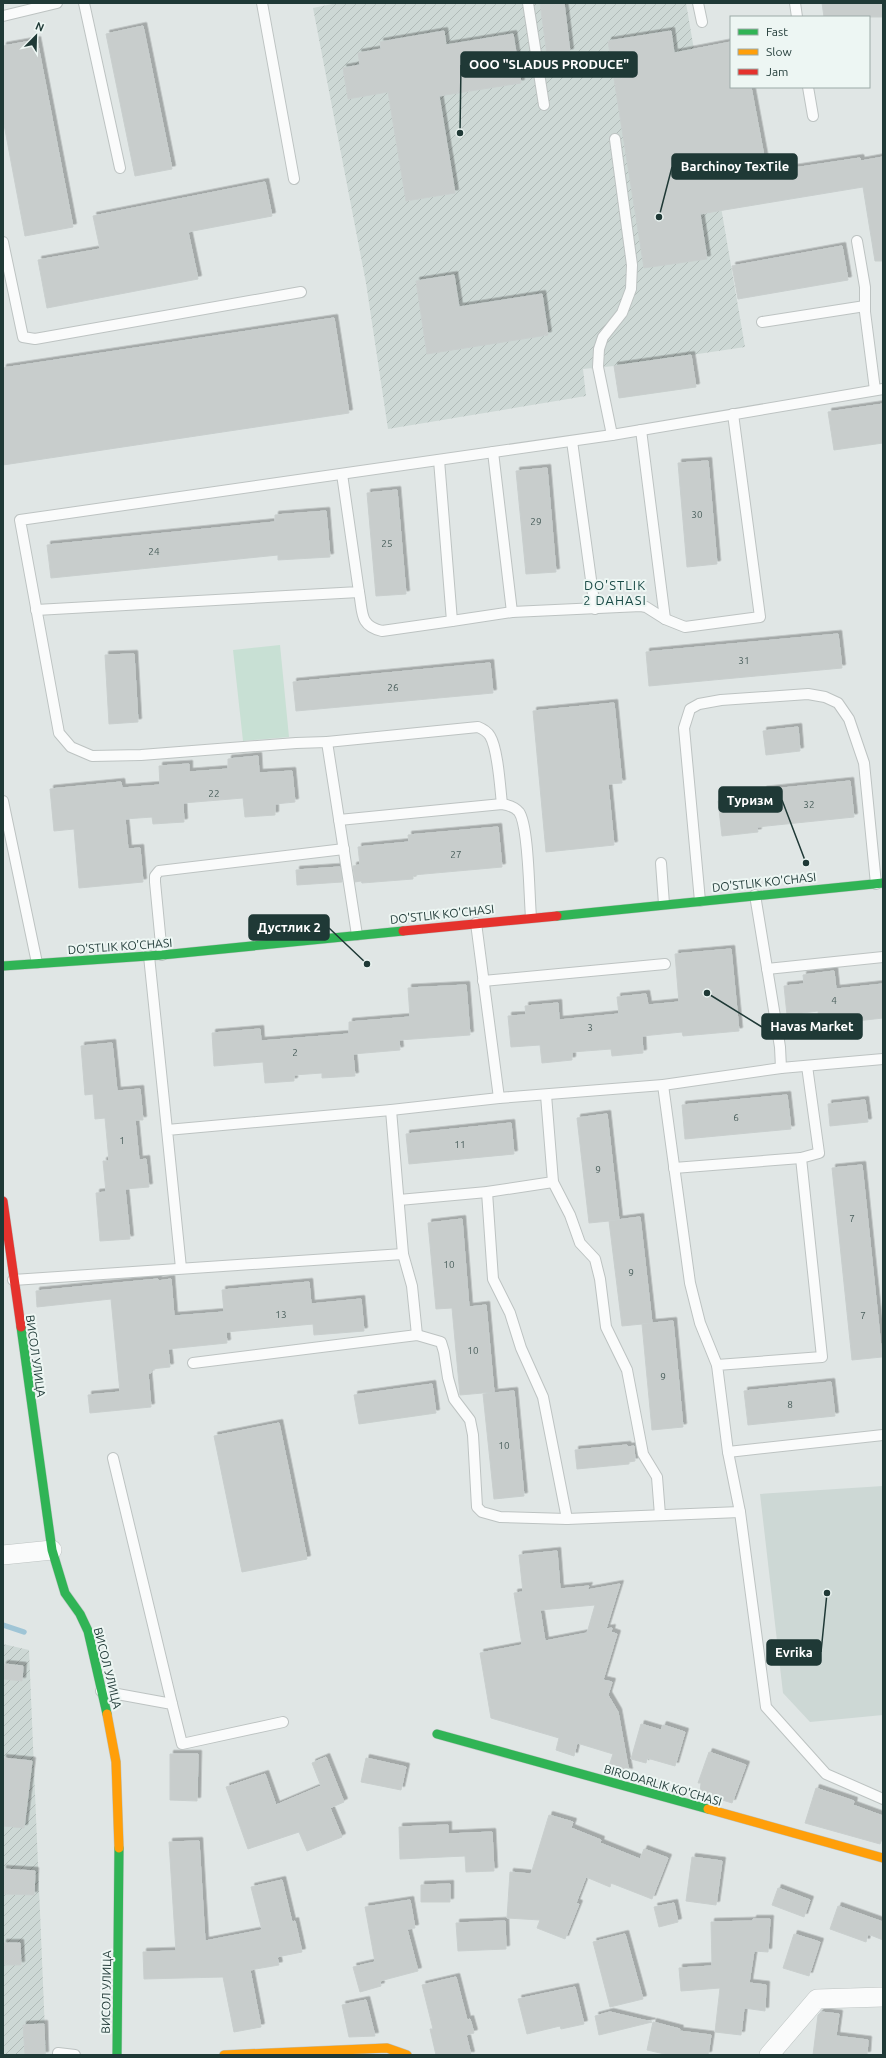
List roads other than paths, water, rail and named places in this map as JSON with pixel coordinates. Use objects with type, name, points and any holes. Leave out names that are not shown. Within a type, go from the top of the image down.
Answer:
[{"type":"street","name":"DO'STLIK KO'CHASI","points":[[3,966],[162,955],[880,883]]},
{"type":"street","name":"ВИСОЛ УЛИЦА","points":[[3,1201],[52,1550],[65,1593],[80,1614],[88,1631],[111,1729],[116,1762],[120,1876],[117,2055]]},
{"type":"street","points":[[3,1555],[52,1550]]},
{"type":"street","name":"BIRODARLIK KO'CHASI","points":[[437,1734],[883,1858]]},
{"type":"street","points":[[769,2055],[817,1999],[883,1997]]},
{"type":"street","points":[[224,2055],[361,2052],[387,2048],[407,2055]]},
{"type":"lane","points":[[3,16],[57,3]]},
{"type":"lane","points":[[84,3],[120,168]]},
{"type":"lane","points":[[262,3],[294,179]]},
{"type":"lane","points":[[528,3],[544,105]]},
{"type":"lane","points":[[698,3],[702,22]]},
{"type":"lane","points":[[795,3],[797,16]]},
{"type":"lane","points":[[808,88],[813,116]]},
{"type":"lane","points":[[612,435],[598,367],[598,349],[603,337],[622,313],[631,289],[632,265],[615,138]]},
{"type":"lane","points":[[502,804],[494,748],[490,736],[478,727],[327,742],[296,743],[141,756],[92,756],[71,747],[59,733],[20,520],[612,435],[879,389],[865,306],[865,287],[857,241]]},
{"type":"lane","points":[[3,242],[23,337],[35,339],[301,292]]},
{"type":"lane","points":[[762,322],[865,306]]},
{"type":"lane","points":[[342,474],[359,592],[365,623],[371,629],[382,631],[512,612],[646,607],[665,619],[685,627],[760,617],[733,414]]},
{"type":"lane","points":[[641,430],[665,619]]},
{"type":"lane","points":[[572,440],[595,609]]},
{"type":"lane","points":[[493,452],[512,612]]},
{"type":"lane","points":[[439,460],[452,621]]},
{"type":"lane","points":[[36,610],[359,592]]},
{"type":"lane","points":[[700,901],[684,728],[690,709],[699,704],[721,700],[808,694],[825,697],[838,703],[849,719],[864,762],[880,883]]},
{"type":"lane","points":[[327,742],[357,935]]},
{"type":"lane","points":[[4,802],[7,839],[16,868],[37,963]]},
{"type":"lane","points":[[339,820],[502,804],[518,811],[522,818],[525,832],[531,917]]},
{"type":"lane","points":[[162,955],[155,882],[155,876],[159,871],[344,849]]},
{"type":"lane","points":[[661,863],[664,904]]},
{"type":"lane","points":[[755,895],[780,1047],[781,1068]]},
{"type":"lane","points":[[476,923],[499,1098]]},
{"type":"lane","points":[[149,956],[181,1268]]},
{"type":"lane","points":[[767,969],[883,957]]},
{"type":"lane","points":[[483,981],[665,964]]},
{"type":"lane","points":[[167,1130],[391,1110],[499,1098],[663,1085],[781,1068],[883,1059]]},
{"type":"lane","points":[[674,1168],[801,1158],[819,1153],[807,1066]]},
{"type":"lane","points":[[663,1085],[690,1283],[700,1324],[717,1365],[728,1452],[740,1512],[766,1707],[826,1774],[883,1799]]},
{"type":"lane","points":[[546,1095],[553,1182],[570,1215],[580,1243],[595,1259],[600,1279],[606,1327],[627,1370],[643,1454],[657,1477],[660,1516]]},
{"type":"lane","points":[[391,1110],[403,1254],[412,1286],[417,1334]]},
{"type":"lane","points":[[717,1365],[822,1357],[801,1158]]},
{"type":"lane","points":[[399,1200],[487,1192],[553,1182]]},
{"type":"lane","points":[[487,1192],[493,1279],[510,1313],[522,1348],[543,1397],[567,1519]]},
{"type":"lane","points":[[13,1280],[403,1254]]},
{"type":"lane","points":[[193,1363],[417,1334],[441,1342],[454,1399],[470,1420],[473,1435],[477,1507],[482,1512],[500,1517],[567,1519],[740,1512]]},
{"type":"lane","points":[[728,1452],[883,1435]]},
{"type":"lane","points":[[113,1458],[182,1744],[283,1722]]},
{"type":"lane","points":[[101,1690],[172,1704]]},
{"type":"lane","points":[[58,2053],[75,2055]]},
{"type":"waterway","points":[[3,1625],[24,1632]]},
{"type":"place","name":"OOO \"SLADUS PRODUCE\"","points":[[460,133]]},
{"type":"place","name":"Barchinoy TexTile","points":[[659,217]]},
{"type":"place","name":"Туризм","points":[[806,863]]},
{"type":"place","name":"Дустлик 2","points":[[367,964]]},
{"type":"place","name":"Havas Market","points":[[707,993]]},
{"type":"place","name":"Evrika","points":[[827,1593]]},
{"type":"district","name":"DO'STLIK 2 DAHASI","points":[[615,592]]}]
